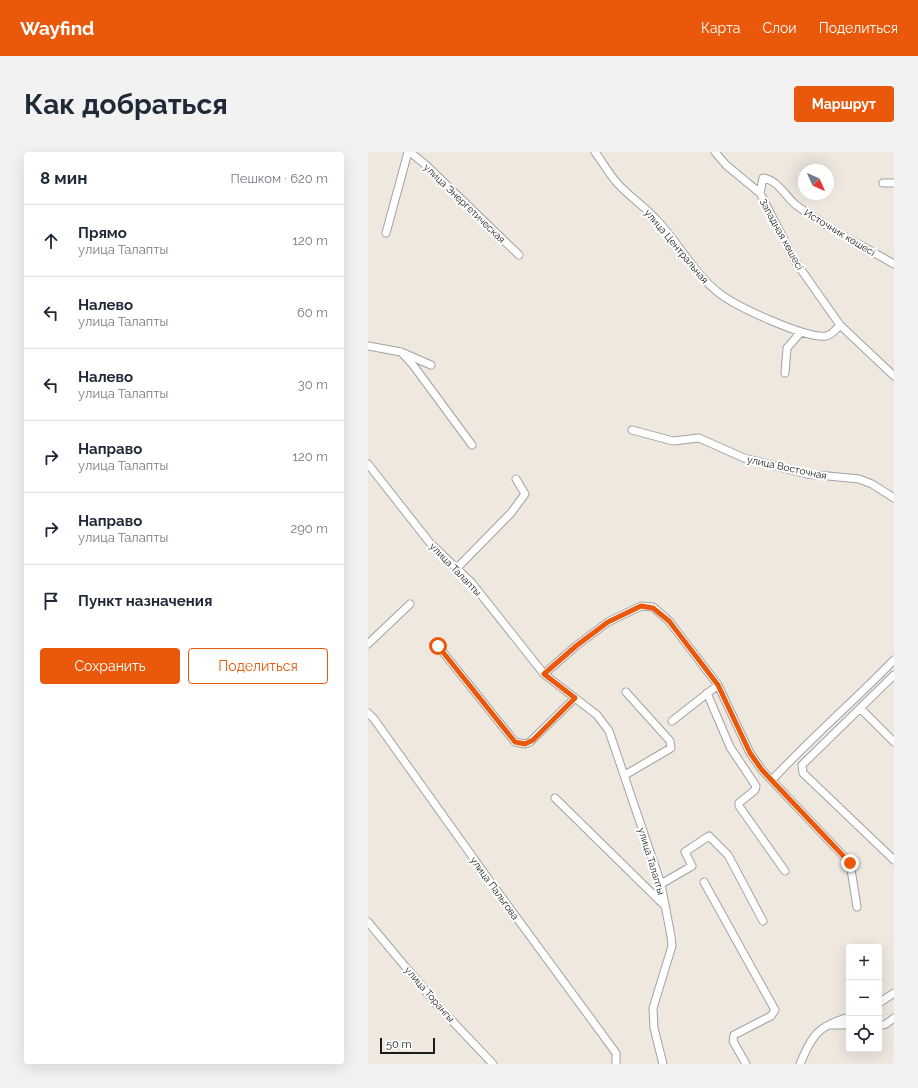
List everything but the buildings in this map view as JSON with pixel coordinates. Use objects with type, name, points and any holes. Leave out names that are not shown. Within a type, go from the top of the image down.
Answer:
[{"type":"street","points":[[386,233],[409,152]]},
{"type":"street","name":"улица Энергетическая","points":[[409,152],[432,170],[519,255]]},
{"type":"street","name":"улица Центральная","points":[[595,152],[606,171],[657,220],[703,279],[720,294],[770,320],[801,332],[824,336],[835,331],[840,325]]},
{"type":"street","name":"Западная көшесі","points":[[715,152],[726,165],[760,194],[795,261],[840,325],[894,376]]},
{"type":"street","name":"Источник көшесі","points":[[760,194],[763,178],[773,182],[792,201],[813,217],[894,264]]},
{"type":"street","points":[[883,183],[894,183]]},
{"type":"street","points":[[785,373],[787,348],[801,332]]},
{"type":"street","points":[[368,346],[401,352],[431,365]]},
{"type":"street","points":[[401,352],[413,365],[472,445]]},
{"type":"street","name":"улица Восточная","points":[[632,430],[674,441],[699,438],[744,458],[807,474],[859,479],[872,484],[894,498]]},
{"type":"street","name":"улица Талапты","points":[[368,464],[430,543],[457,568],[483,596],[544,674],[597,715],[609,731],[661,884],[672,936],[672,946],[653,1008],[654,1028],[663,1064]]},
{"type":"street","points":[[457,568],[511,512],[525,494],[516,479]]},
{"type":"street","points":[[368,644],[410,604]]},
{"type":"street","points":[[544,674],[601,627],[641,606],[653,608],[669,621],[718,685],[750,753],[772,780],[850,863],[856,907]]},
{"type":"street","points":[[438,646],[515,742],[525,744],[530,742],[575,698]]},
{"type":"street","points":[[772,780],[802,748],[870,685],[894,660]]},
{"type":"street","points":[[894,675],[802,765],[803,773],[894,860]]},
{"type":"street","points":[[672,721],[718,685]]},
{"type":"street","points":[[625,775],[671,748],[670,741],[626,692]]},
{"type":"street","points":[[708,693],[730,747],[756,786],[754,790],[739,803],[739,806],[785,871]]},
{"type":"street","points":[[860,708],[894,742]]},
{"type":"street","name":"улица Пальгова","points":[[368,713],[374,718],[492,884],[616,1053],[616,1064]]},
{"type":"street","points":[[555,798],[665,907]]},
{"type":"street","points":[[661,884],[692,866],[685,852],[709,836],[728,855],[763,921]]},
{"type":"street","points":[[704,882],[775,1010],[771,1016],[734,1034],[733,1041],[746,1064]]},
{"type":"street","name":"улица Торангы","points":[[368,922],[440,1006],[494,1064]]},
{"type":"street","points":[[882,1001],[894,993]]},
{"type":"street","points":[[800,1064],[818,1030],[826,1025],[846,1018]]},
{"type":"street","points":[[882,1025],[894,1018]]},
{"type":"street","points":[[826,1025],[846,1025]]},
{"type":"route","points":[[438,646],[515,742],[525,744],[533,740],[575,698],[544,674],[576,646],[608,622],[641,606],[653,608],[669,621],[699,658],[718,685],[750,753],[762,770],[850,863]]}]
